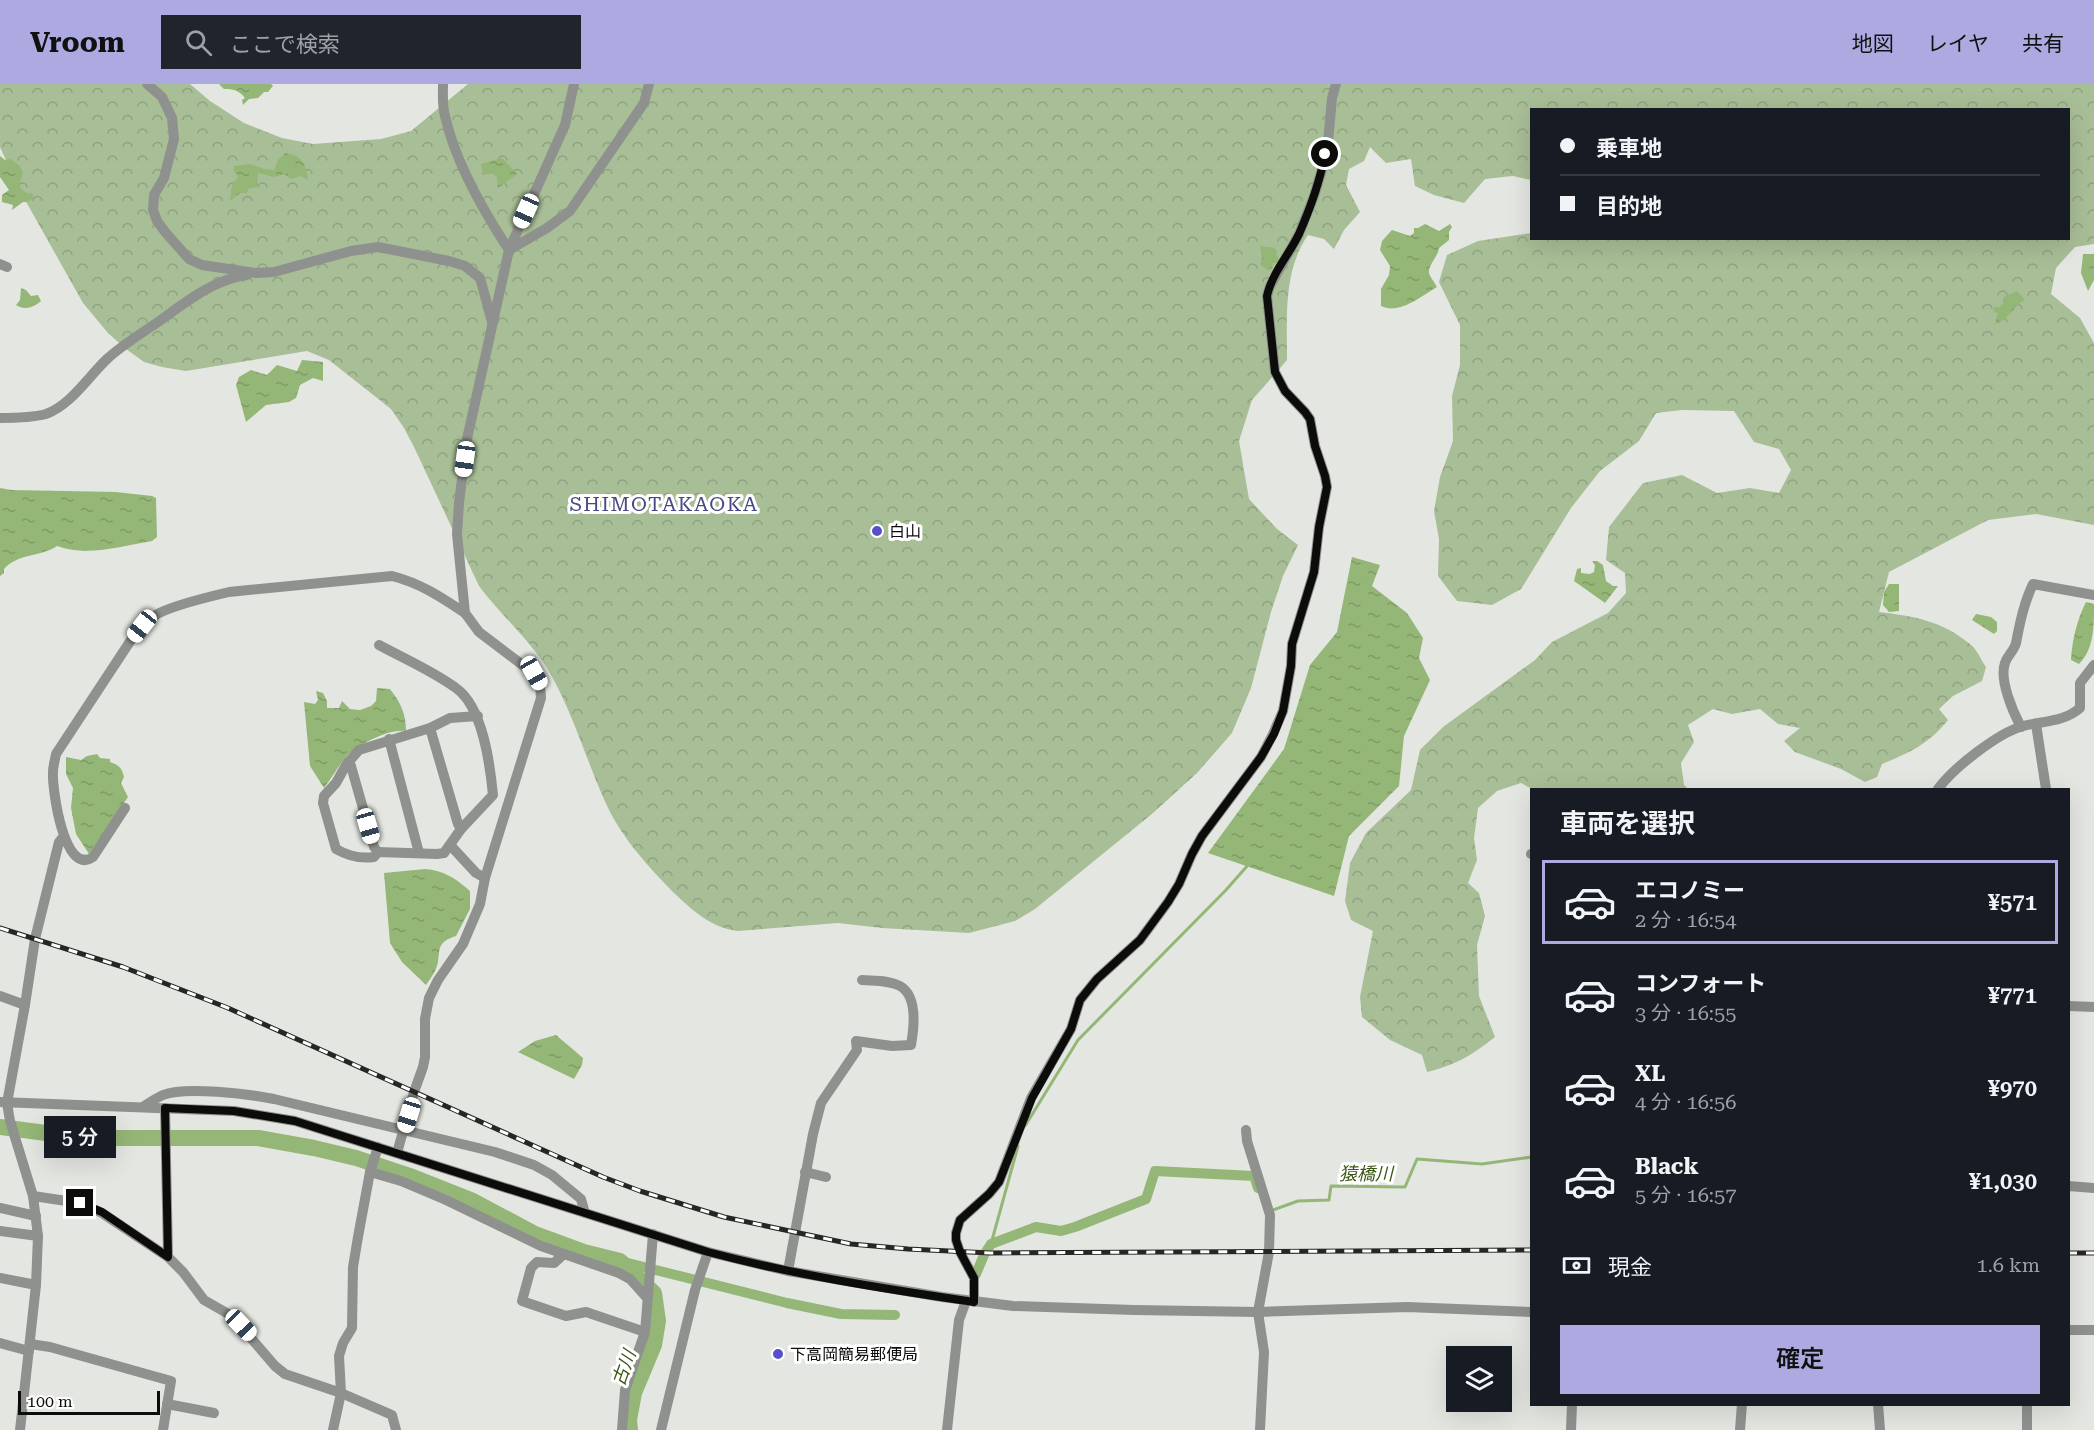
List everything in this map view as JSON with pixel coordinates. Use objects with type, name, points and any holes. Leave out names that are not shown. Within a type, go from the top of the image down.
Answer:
[{"type":"street","points":[[147,84],[162,97],[172,117],[174,139],[164,178],[154,195],[153,210],[157,221],[189,259],[202,265],[256,273]]},
{"type":"street","points":[[442,84],[444,114],[451,136],[492,224],[509,250]]},
{"type":"street","points":[[465,614],[457,534],[467,439],[509,250],[565,125],[574,84]]},
{"type":"street","points":[[509,250],[547,228],[570,211],[644,103],[649,84]]},
{"type":"street","points":[[947,1430],[959,1320],[970,1302],[974,1278],[956,1240],[960,1220],[999,1182],[1032,1098],[1071,1029],[1080,1000],[1097,979],[1140,940],[1168,902],[1202,836],[1261,757],[1274,734],[1283,711],[1291,666],[1292,644],[1314,572],[1319,527],[1327,487],[1310,419],[1285,391],[1275,372],[1267,296],[1270,286],[1299,234],[1314,196],[1328,142],[1332,98],[1336,84]]},
{"type":"street","points":[[0,418],[46,414],[63,404],[108,358],[208,287],[233,277],[274,272],[351,251],[378,247],[465,266],[480,279],[493,324]]},
{"type":"street","points":[[124,808],[93,857],[81,860],[70,849],[63,837],[53,774],[56,753],[131,640],[142,626],[163,611],[229,592],[392,576],[411,580],[433,591],[465,614],[479,632],[534,673],[540,684],[541,699],[485,878],[480,904],[463,944],[438,980],[429,998],[425,1018],[425,1057],[397,1153]]},
{"type":"street","points":[[2021,727],[2011,706],[2004,673],[2005,662],[2015,649],[2025,600],[2033,584],[2094,595]]},
{"type":"street","points":[[348,762],[374,847],[378,852],[444,853],[461,829],[493,795],[487,748],[478,716],[458,689],[380,645]]},
{"type":"street","points":[[1939,788],[1979,751],[2021,727],[2073,715],[2080,708],[2080,683],[2094,664]]},
{"type":"street","points":[[378,852],[374,857],[362,858],[344,854],[336,849],[322,802],[348,762],[359,750],[389,739],[430,728],[450,718],[478,716]]},
{"type":"street","points":[[2036,724],[2046,788]]},
{"type":"street","points":[[430,728],[461,829]]},
{"type":"street","points":[[389,739],[419,853]]},
{"type":"street","points":[[20,1430],[36,1285],[38,1236],[33,1196],[4,1102],[25,1005],[35,939],[59,842],[63,837]]},
{"type":"street","points":[[451,846],[476,873],[485,878]]},
{"type":"street","points":[[788,1271],[805,1172],[821,1103],[857,1050],[856,1041],[892,1046],[911,1045],[914,1027],[911,999],[902,987],[886,982],[862,980]]},
{"type":"street","points":[[0,996],[25,1005]]},
{"type":"street","points":[[2070,1006],[2094,1007]]},
{"type":"street","points":[[143,1108],[165,1094],[195,1092],[246,1094],[404,1130],[495,1152],[534,1165],[552,1175],[580,1199],[585,1212]]},
{"type":"street","points":[[4,1102],[234,1111],[295,1121],[377,1151],[397,1153],[708,1252],[788,1271],[970,1302],[1013,1306],[1134,1310],[1258,1312],[1407,1307],[1530,1312]]},
{"type":"street","points":[[165,1108],[168,1257]]},
{"type":"street","points":[[1246,1130],[1269,1212],[1269,1252],[1258,1312],[1264,1352],[1260,1430]]},
{"type":"street","points":[[333,1430],[341,1393],[339,1356],[343,1343],[352,1328],[353,1267],[371,1171],[377,1151]]},
{"type":"street","points":[[371,1171],[446,1200],[541,1246],[619,1273],[630,1279],[647,1297]]},
{"type":"street","points":[[805,1172],[826,1177]]},
{"type":"street","points":[[2070,1186],[2094,1188]]},
{"type":"street","points":[[33,1196],[80,1203],[102,1212],[168,1257],[183,1272],[204,1300],[232,1316],[275,1366],[285,1374],[341,1393],[392,1415],[396,1430]]},
{"type":"street","points":[[0,1208],[36,1216]]},
{"type":"street","points":[[0,1231],[38,1236]]},
{"type":"street","points":[[622,1430],[625,1390],[645,1332],[652,1234]]},
{"type":"street","points":[[661,1430],[695,1290],[708,1252]]},
{"type":"street","points":[[564,1254],[554,1263],[537,1262],[531,1268],[522,1301],[566,1316],[586,1312],[645,1332]]},
{"type":"street","points":[[0,1278],[36,1285]]},
{"type":"street","points":[[2070,1330],[2094,1330]]},
{"type":"street","points":[[0,1343],[29,1348],[50,1347],[171,1381],[163,1430]]},
{"type":"street","points":[[167,1404],[214,1413]]},
{"type":"street","points":[[1571,1430],[1572,1406]]},
{"type":"street","points":[[1740,1430],[1742,1406]]},
{"type":"street","points":[[1878,1406],[1880,1430]]},
{"type":"street","points":[[2027,1406],[2027,1430]]},
{"type":"green space","points":[[0,84],[190,84],[210,101],[244,123],[282,138],[313,144],[381,139],[411,131],[468,84],[2094,84],[2094,244],[2075,247],[2056,268],[2051,294],[2080,318],[2094,343],[2094,525],[2036,514],[1988,520],[1889,572],[1879,612],[1916,618],[1949,630],[1972,646],[1986,667],[1982,681],[1953,696],[1939,709],[1948,720],[1941,728],[1918,747],[1882,764],[1877,777],[1865,782],[1841,769],[1795,752],[1784,741],[1800,728],[1778,724],[1760,709],[1732,714],[1713,709],[1688,725],[1694,742],[1681,763],[1684,785],[1687,788],[1530,788],[1521,783],[1497,791],[1478,808],[1474,838],[1477,860],[1468,883],[1479,893],[1485,916],[1477,945],[1479,996],[1495,1037],[1463,1059],[1427,1072],[1422,1055],[1390,1040],[1362,1017],[1360,997],[1373,931],[1351,920],[1345,901],[1350,863],[1366,833],[1411,790],[1420,750],[1443,727],[1535,660],[1552,642],[1608,613],[1626,593],[1625,573],[1606,560],[1609,527],[1643,483],[1682,475],[1717,493],[1750,488],[1779,493],[1791,470],[1779,449],[1754,442],[1734,411],[1682,410],[1656,413],[1639,441],[1600,471],[1571,508],[1521,589],[1492,605],[1457,601],[1438,576],[1439,539],[1434,511],[1440,477],[1453,441],[1452,396],[1460,365],[1460,325],[1439,282],[1447,255],[1478,241],[1530,233],[1530,240],[2070,240],[2070,108],[1530,108],[1530,180],[1513,176],[1485,179],[1464,203],[1434,195],[1415,186],[1411,159],[1386,163],[1370,147],[1364,161],[1349,169],[1346,185],[1360,212],[1344,230],[1334,249],[1324,239],[1308,235],[1300,249],[1290,279],[1288,295],[1287,360],[1252,400],[1239,441],[1249,499],[1277,529],[1298,545],[1283,576],[1251,688],[1232,733],[1197,773],[1153,813],[1035,909],[1015,921],[969,933],[838,923],[738,931],[711,922],[687,905],[643,859],[609,811],[551,675],[535,651],[479,586],[415,449],[391,409],[329,360],[307,351],[186,371],[144,362],[108,333],[83,303],[20,191],[0,147]]},
{"type":"water","points":[[219,84],[271,84],[273,86],[268,92],[264,92],[258,98],[249,99],[243,105],[242,100],[245,98],[240,93],[224,89]]},
{"type":"water","points":[[286,153],[303,162],[308,180],[301,176],[291,179],[284,174],[275,177],[258,173],[257,187],[249,188],[247,193],[240,193],[230,201],[232,185],[238,177],[234,166],[250,164],[274,170],[279,158]]},
{"type":"water","points":[[0,156],[20,166],[23,173],[19,185],[22,190],[29,194],[32,193],[34,198],[12,210],[13,205],[2,202],[2,195],[9,190],[0,177]]},
{"type":"water","points":[[502,158],[517,174],[498,188],[497,177],[492,173],[483,175],[481,164]]},
{"type":"water","points":[[1425,224],[1439,231],[1450,224],[1452,227],[1449,240],[1439,248],[1429,270],[1437,287],[1403,306],[1388,308],[1381,306],[1381,289],[1389,275],[1390,266],[1380,250],[1382,241],[1392,230],[1410,236],[1414,233],[1414,228]]},
{"type":"water","points":[[1260,246],[1274,248],[1282,263],[1273,263],[1272,268],[1268,271],[1260,264],[1262,259]]},
{"type":"water","points":[[2083,254],[2094,254],[2094,280],[2088,291],[2081,273]]},
{"type":"water","points":[[21,288],[31,296],[38,295],[41,301],[23,308],[16,305],[20,300]]},
{"type":"water","points":[[2017,291],[2025,300],[1995,324],[1998,313],[1994,312],[1994,307],[2000,307],[2004,297]]},
{"type":"water","points":[[302,360],[323,362],[323,381],[313,378],[300,385],[296,398],[289,402],[266,405],[246,422],[236,385],[239,377],[251,370],[267,375],[277,365],[297,371]]},
{"type":"water","points":[[0,488],[116,492],[152,496],[156,498],[157,537],[152,541],[93,551],[57,546],[16,560],[4,569],[4,573],[0,576]]},
{"type":"water","points":[[1352,557],[1380,565],[1372,586],[1407,613],[1423,638],[1419,658],[1430,680],[1404,736],[1399,786],[1349,836],[1334,896],[1208,853],[1284,749],[1310,665],[1337,632]]},
{"type":"water","points":[[1592,561],[1603,565],[1606,581],[1613,586],[1618,586],[1605,603],[1574,581],[1577,569],[1581,568],[1581,573],[1594,572],[1595,565]]},
{"type":"water","points":[[1889,584],[1899,584],[1899,611],[1889,612],[1883,605],[1884,592]]},
{"type":"water","points":[[2086,602],[2094,604],[2093,629],[2088,651],[2079,664],[2071,660],[2074,638]]},
{"type":"water","points":[[1976,614],[1991,617],[1997,622],[1997,631],[1994,634],[1972,620]]},
{"type":"water","points":[[377,688],[390,689],[394,694],[404,714],[406,731],[391,732],[358,747],[340,764],[324,788],[310,766],[304,702],[315,704],[318,700],[316,691],[323,693],[327,701],[327,708],[339,708],[342,701],[350,709],[360,710],[371,706],[376,701]]},
{"type":"water","points":[[97,754],[100,758],[110,759],[110,762],[121,769],[124,777],[121,783],[128,797],[89,854],[76,834],[71,808],[73,788],[66,774],[66,757],[81,760]]},
{"type":"water","points":[[425,869],[449,876],[470,891],[470,909],[456,936],[446,940],[441,946],[436,968],[426,985],[402,962],[390,943],[384,873]]},
{"type":"water","points":[[556,1035],[583,1058],[582,1065],[574,1079],[518,1052],[535,1041]]},
{"type":"waterway","points":[[1025,1126],[1078,1040],[1248,865]]},
{"type":"waterway","name":"古川","points":[[0,1127],[84,1138],[258,1138],[314,1148],[356,1158],[410,1176],[473,1201],[535,1234],[584,1252],[620,1261],[654,1293],[658,1321],[654,1345],[634,1393],[629,1420],[630,1430]]},
{"type":"waterway","points":[[991,1244],[1018,1146]]},
{"type":"waterway","name":"猿橋川","points":[[1270,1211],[1298,1201],[1329,1200],[1331,1186],[1405,1187],[1417,1159],[1482,1164],[1530,1157]]},
{"type":"waterway","points":[[976,1274],[991,1244],[1036,1227],[1061,1231],[1075,1227],[1146,1199],[1155,1171],[1254,1176],[1258,1188]]},
{"type":"waterway","points":[[620,1261],[787,1303],[841,1314],[895,1315]]},
{"type":"railway","points":[[0,928],[123,967],[228,1008],[603,1177],[640,1191],[724,1217],[851,1244],[990,1253],[1530,1250]]},
{"type":"railway","points":[[2070,1253],[2094,1253]]},
{"type":"place","name":"白山","points":[[877,531]]},
{"type":"place","name":"下高岡簡易郵便局","points":[[778,1354]]},
{"type":"district","name":"SHIMOTAKAOKA","points":[[664,504]]},
{"type":"route","points":[[80,1203],[102,1212],[168,1257],[165,1108],[234,1111],[295,1121],[742,1261],[974,1302],[974,1278],[956,1240],[960,1220],[999,1182],[1006,1168],[1018,1129],[1032,1098],[1071,1029],[1080,1000],[1097,979],[1140,940],[1168,902],[1202,836],[1261,757],[1274,734],[1283,711],[1291,666],[1292,644],[1310,591],[1327,487],[1310,419],[1285,391],[1275,372],[1267,296],[1270,286],[1299,234],[1314,196],[1325,154]]}]
